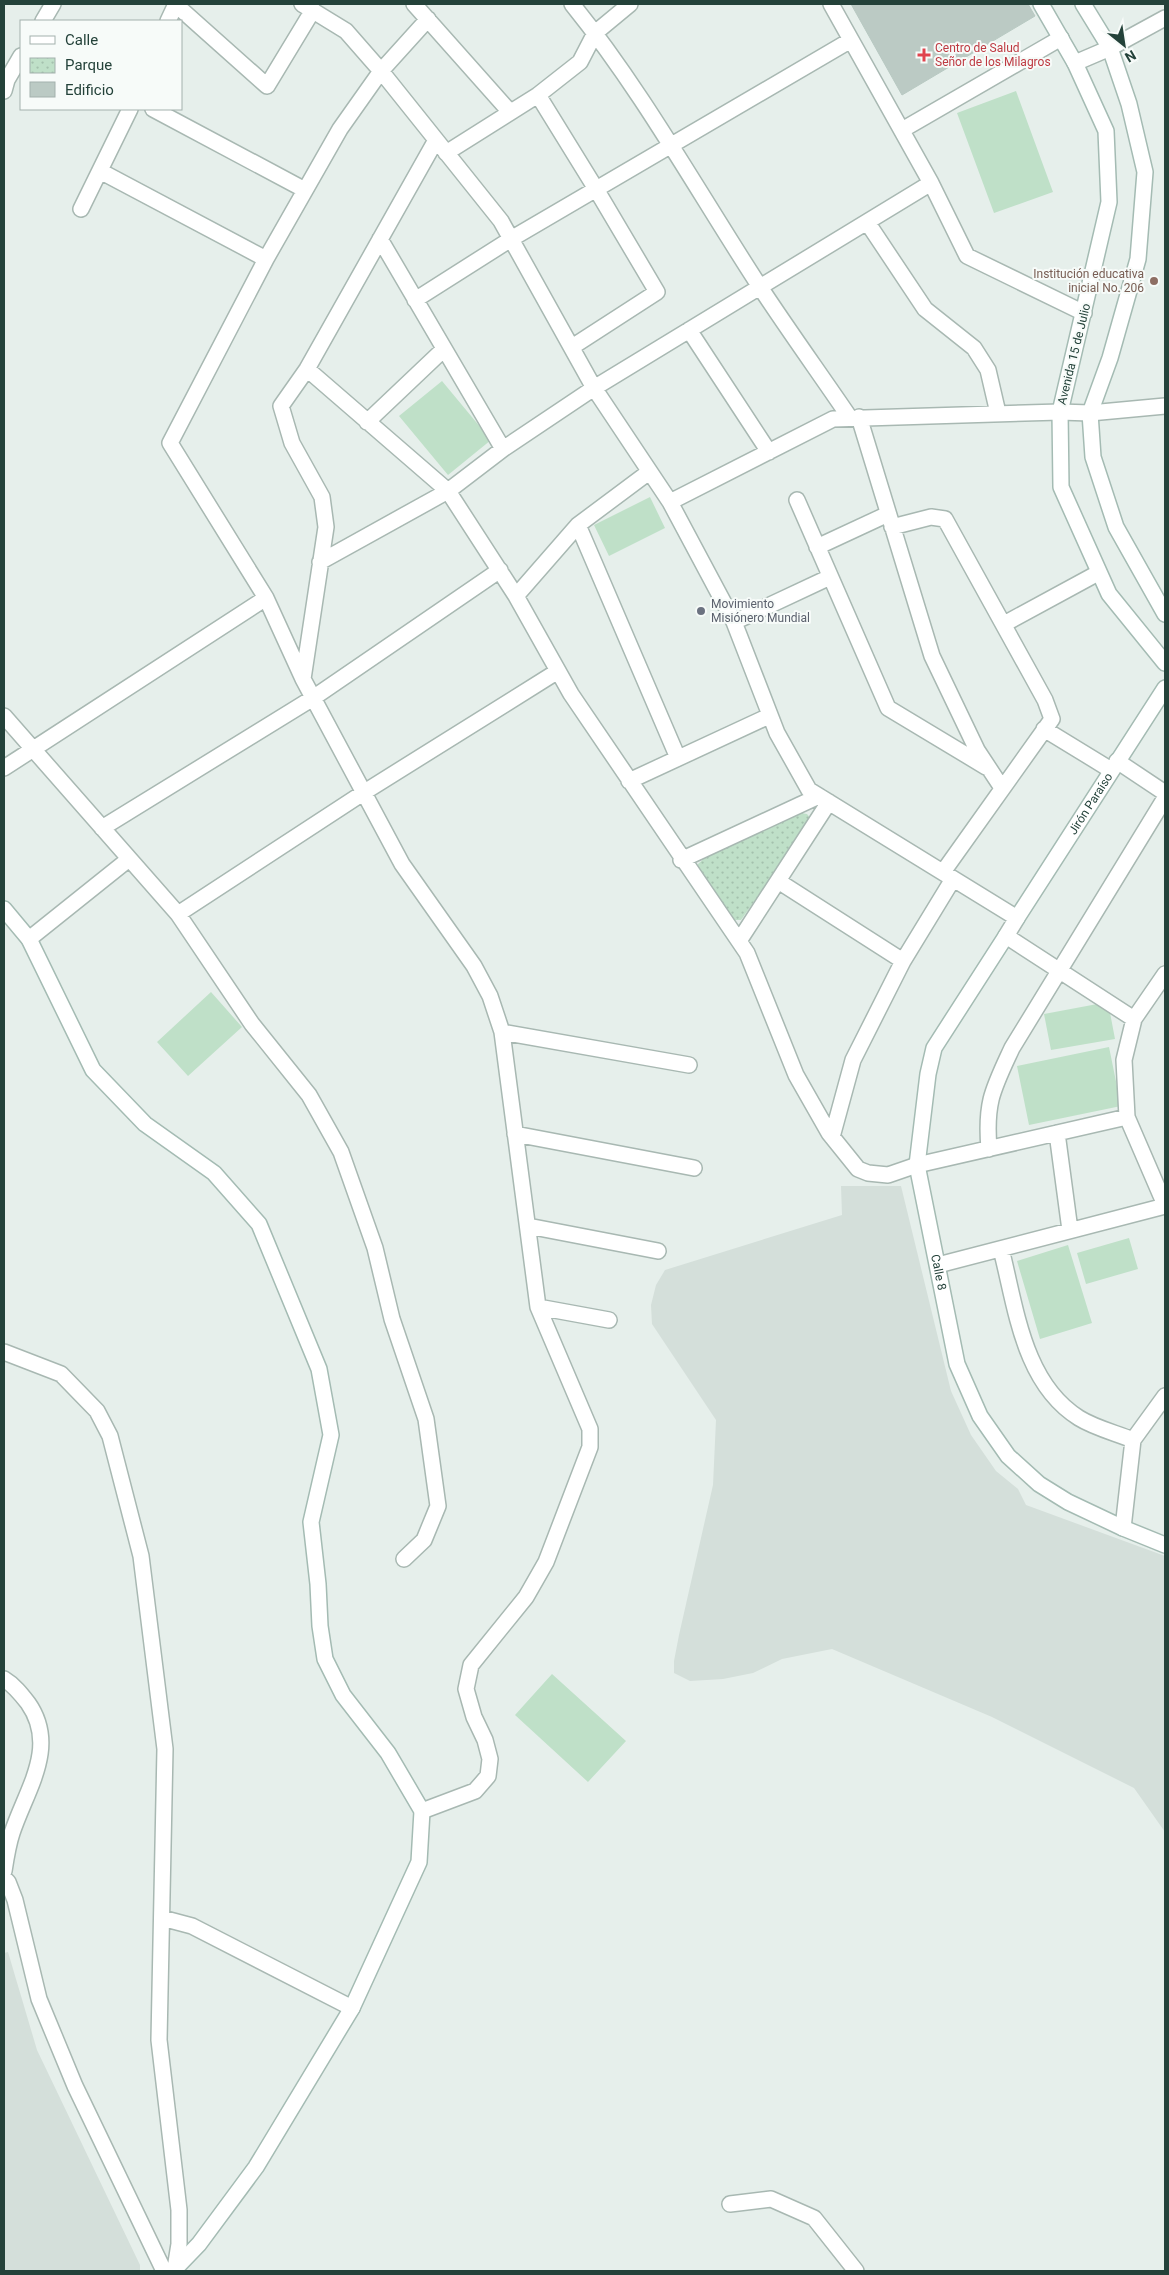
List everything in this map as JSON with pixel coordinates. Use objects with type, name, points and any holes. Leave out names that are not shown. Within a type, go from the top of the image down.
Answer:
[{"type":"street","points":[[44,20],[54,4]]},
{"type":"street","points":[[168,20],[175,4],[267,86],[308,7],[346,31],[381,70],[501,221],[594,388],[670,502],[734,622],[777,734],[809,790],[1017,918]]},
{"type":"street","points":[[414,4],[510,112]]},
{"type":"street","points":[[572,4],[595,33],[672,145],[760,287],[854,418],[890,520],[932,656],[977,750],[1002,788]]},
{"type":"street","points":[[446,153],[538,95],[580,62],[595,33],[630,4]]},
{"type":"street","points":[[831,4],[931,183],[967,256],[1084,313]]},
{"type":"street","name":"Avenida 15 de Julio","points":[[1041,4],[1076,62],[1106,131],[1109,202],[1060,412],[1061,487],[1109,594],[1165,663]]},
{"type":"street","points":[[1083,4],[1110,48],[1129,104],[1145,172],[1138,259],[1110,358],[1090,413],[1093,457],[1116,527],[1165,614]]},
{"type":"street","points":[[1076,62],[1110,48],[1165,18]]},
{"type":"street","points":[[422,1812],[475,1791],[488,1776],[490,1759],[485,1740],[474,1717],[466,1689],[471,1666],[526,1597],[546,1562],[590,1447],[590,1429],[538,1307],[502,1032],[490,996],[474,966],[402,864],[303,679],[266,598],[170,443],[266,259],[340,129],[381,70],[428,19]]},
{"type":"street","points":[[902,130],[1061,38]]},
{"type":"street","points":[[415,300],[511,239],[851,40]]},
{"type":"street","points":[[5,83],[20,58]]},
{"type":"street","points":[[538,95],[657,292],[572,347]]},
{"type":"street","points":[[81,209],[130,110]]},
{"type":"street","points":[[155,110],[306,190]]},
{"type":"street","points":[[303,679],[326,526],[322,497],[292,443],[281,406],[307,369],[436,140]]},
{"type":"street","points":[[100,171],[266,259]]},
{"type":"street","points":[[320,562],[448,491],[503,449],[594,388],[931,183]]},
{"type":"street","points":[[866,222],[925,309],[974,348],[988,370],[998,413]]},
{"type":"street","points":[[380,239],[503,449]]},
{"type":"street","points":[[689,330],[769,452]]},
{"type":"street","points":[[367,422],[444,349]]},
{"type":"street","points":[[307,369],[448,491],[516,596],[571,694],[747,953],[796,1075],[832,1137],[858,1169],[868,1174],[888,1176],[917,1165],[1127,1117]]},
{"type":"street","points":[[670,502],[833,419],[998,413],[1090,413],[1165,406]]},
{"type":"street","points":[[516,596],[578,525],[649,472]]},
{"type":"street","points":[[797,500],[888,708],[989,770]]},
{"type":"street","points":[[817,547],[890,520],[931,517],[945,519],[1045,700],[1052,718],[1002,788],[948,876],[903,961],[854,1060],[832,1137]]},
{"type":"street","points":[[578,525],[678,758]]},
{"type":"street","points":[[102,828],[313,698],[500,570]]},
{"type":"street","points":[[1004,624],[1098,573]]},
{"type":"street","points":[[734,622],[830,577]]},
{"type":"street","points":[[4,768],[266,598]]},
{"type":"street","points":[[178,914],[363,793],[558,671]]},
{"type":"street","name":"Jirón Paraíso","points":[[1017,918],[1165,688]]},
{"type":"street","points":[[4,716],[178,914],[252,1024],[309,1095],[341,1152],[376,1248],[392,1319],[426,1419],[438,1506],[424,1540],[404,1559]]},
{"type":"street","points":[[629,781],[769,716]]},
{"type":"street","points":[[1044,729],[1165,793]]},
{"type":"street","points":[[988,1149],[986,1120],[992,1091],[1012,1048],[1165,798]]},
{"type":"street","points":[[682,860],[824,799]]},
{"type":"street","points":[[739,941],[778,882],[824,799]]},
{"type":"street","points":[[29,939],[129,859]]},
{"type":"street","points":[[778,882],[903,961]]},
{"type":"street","points":[[4,909],[29,939],[93,1070],[145,1124],[214,1173],[259,1224],[319,1369],[331,1435],[311,1522],[318,1584],[320,1626],[325,1658],[343,1695],[388,1753],[422,1812],[419,1862],[352,2008],[256,2168],[199,2244],[171,2271]]},
{"type":"street","name":"Calle 8","points":[[1017,918],[934,1048],[928,1074],[917,1165],[957,1364],[986,1424],[1008,1456],[1040,1484],[1068,1502],[1165,1545]]},
{"type":"street","points":[[1006,936],[1134,1019]]},
{"type":"street","points":[[938,1265],[1165,1206],[1127,1117],[1124,1060],[1134,1019],[1165,974]]},
{"type":"street","points":[[502,1032],[689,1065]]},
{"type":"street","points":[[1057,1133],[1070,1230]]},
{"type":"street","points":[[515,1134],[694,1168]]},
{"type":"street","points":[[528,1226],[658,1251]]},
{"type":"street","points":[[1001,1249],[1029,1356],[1050,1394],[1080,1419],[1133,1440]]},
{"type":"street","points":[[538,1307],[609,1320]]},
{"type":"street","points":[[4,1352],[61,1374],[97,1411],[110,1436],[141,1556],[164,1750],[159,2040],[178,2210],[179,2244],[171,2271]]},
{"type":"street","points":[[1124,1528],[1133,1440],[1165,1396]]},
{"type":"street","points":[[4,1679],[20,1693],[35,1714],[41,1732],[41,1756],[12,1834],[4,1870]]},
{"type":"street","points":[[4,1878],[8,1882],[15,1900],[39,1999],[75,2086],[171,2271]]},
{"type":"street","points":[[162,1918],[192,1926],[352,2008]]},
{"type":"street","points":[[730,2204],[771,2199],[814,2218],[856,2271]]},
{"type":"shaded area","points":[[841,1186],[901,1186],[951,1391],[971,1435],[996,1471],[1018,1489],[1026,1505],[1165,1556],[1165,1832],[1134,1788],[992,1717],[832,1649],[782,1659],[753,1673],[723,1679],[690,1681],[674,1673],[674,1661],[679,1635],[713,1485],[716,1420],[652,1324],[651,1305],[656,1285],[665,1270],[842,1215]]},
{"type":"shaded area","points":[[8,1952],[37,2050],[140,2265],[140,2271],[4,2271],[4,1953]]},
{"type":"green space","points":[[1016,91],[1053,192],[994,213],[957,113]]},
{"type":"green space","points":[[442,381],[491,440],[448,475],[399,416]]},
{"type":"green space","points":[[650,497],[665,528],[609,556],[594,525]]},
{"type":"green space","points":[[801,813],[807,814],[811,819],[809,825],[741,920],[728,920],[698,871],[698,864],[708,855]]},
{"type":"green space","points":[[211,992],[242,1027],[188,1076],[157,1042]]},
{"type":"green space","points":[[1108,1002],[1115,1039],[1051,1050],[1044,1014]]},
{"type":"green space","points":[[1109,1047],[1121,1106],[1029,1125],[1017,1066]]},
{"type":"green space","points":[[1129,1238],[1138,1269],[1086,1284],[1077,1253]]},
{"type":"green space","points":[[1068,1245],[1092,1323],[1040,1339],[1017,1261]]},
{"type":"green space","points":[[552,1674],[626,1741],[588,1782],[515,1715]]},
{"type":"building","name":"Centro de Salud Señor de los Milagros","points":[[851,4],[1028,4],[1035,16],[902,95]]},
{"type":"place","name":"Centro de Salud Señor de los Milagros","points":[[924,55]]},
{"type":"place","name":"Institución educativa inicial No. 206","points":[[1154,281]]},
{"type":"place","name":"Movimiento Misiónero Mundial","points":[[701,611]]}]
